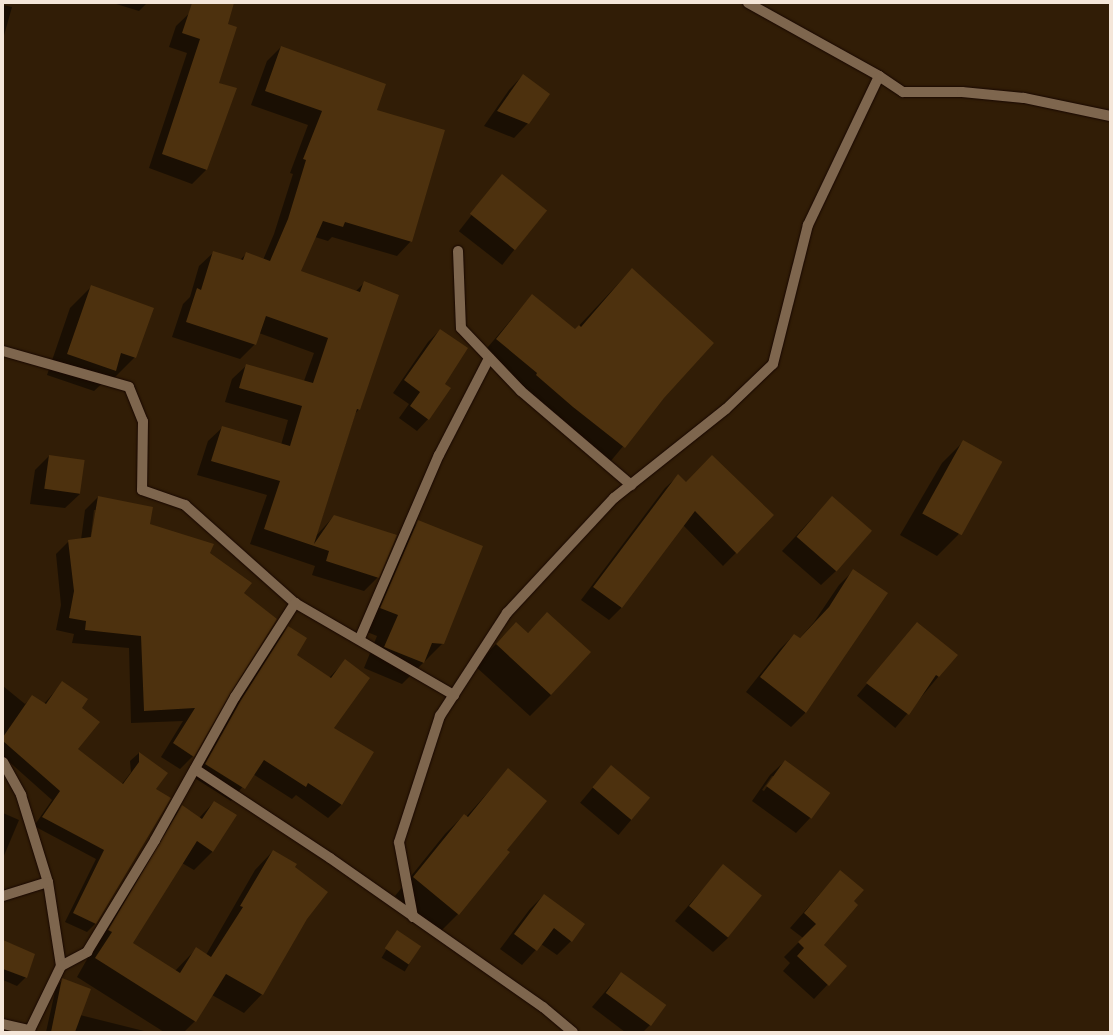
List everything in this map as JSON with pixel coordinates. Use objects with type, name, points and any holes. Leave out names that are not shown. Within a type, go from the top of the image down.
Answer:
[{"type":"street","points":[[748,3],[879,76],[903,92],[962,92],[1024,98],[1110,116]]},
{"type":"street","points":[[414,917],[399,842],[440,716],[508,613],[614,498],[726,408],[773,364],[808,225],[879,76]]},
{"type":"street","points":[[458,251],[461,328],[521,391],[631,485]]},
{"type":"street","points":[[3,351],[128,388],[143,421],[142,490],[185,505],[295,603],[360,638],[454,695]]},
{"type":"street","points":[[360,638],[439,455],[489,358]]},
{"type":"street","points":[[61,966],[87,952],[236,697],[295,603]]},
{"type":"street","points":[[3,762],[21,795],[48,882],[61,966],[30,1031],[3,1024]]},
{"type":"street","points":[[195,769],[414,917],[543,1007],[573,1032]]},
{"type":"street","points":[[3,896],[48,882]]},
{"type":"building","points":[[192,3],[234,3],[228,24],[237,27],[219,83],[237,88],[207,170],[162,154],[200,39],[182,33]]},
{"type":"building","points":[[281,46],[386,84],[377,110],[445,130],[412,242],[345,222],[343,227],[323,221],[301,271],[360,292],[364,281],[399,295],[360,410],[357,409],[314,544],[334,515],[397,535],[379,578],[326,561],[329,551],[264,529],[280,481],[211,461],[222,426],[290,446],[302,406],[239,388],[246,364],[313,383],[328,338],[266,316],[256,345],[186,322],[197,288],[201,290],[213,251],[243,260],[246,252],[270,261],[288,219],[306,160],[303,159],[322,111],[265,91]]},
{"type":"building","points":[[523,74],[550,94],[529,124],[497,111]]},
{"type":"building","points":[[502,174],[547,211],[515,250],[470,214]]},
{"type":"building","points":[[632,268],[714,343],[664,398],[625,448],[573,407],[536,375],[537,373],[496,339],[532,294],[575,329],[579,325],[581,327]]},
{"type":"building","points":[[91,285],[154,308],[136,358],[121,353],[116,371],[67,354]]},
{"type":"building","points":[[440,329],[468,348],[445,384],[451,388],[429,420],[410,406],[420,392],[404,380]]},
{"type":"building","points":[[963,440],[1002,462],[962,535],[922,513]]},
{"type":"building","points":[[49,455],[85,460],[80,494],[44,489]]},
{"type":"building","points":[[712,455],[774,515],[737,554],[695,511],[622,608],[593,587],[678,474],[686,482]]},
{"type":"building","points":[[98,496],[153,507],[150,524],[214,544],[210,553],[252,583],[244,593],[277,619],[230,694],[194,757],[173,743],[195,708],[144,711],[141,636],[85,630],[86,621],[69,618],[74,591],[68,540],[91,537]]},
{"type":"building","points":[[832,496],[872,531],[837,572],[797,537]]},
{"type":"building","points":[[418,520],[483,546],[444,644],[432,643],[424,663],[384,647],[398,615],[380,608]]},
{"type":"building","points":[[853,569],[888,593],[806,713],[760,677],[794,634],[800,638],[829,607]]},
{"type":"building","points":[[547,612],[591,652],[551,695],[496,644],[516,622],[528,633]]},
{"type":"building","points":[[917,622],[958,655],[939,677],[936,675],[909,715],[866,683]]},
{"type":"building","points":[[288,626],[307,638],[297,655],[331,678],[345,659],[370,678],[334,728],[374,752],[342,805],[308,783],[306,787],[264,760],[245,789],[205,764],[241,700]]},
{"type":"building","points":[[62,681],[88,699],[82,708],[100,722],[78,749],[123,784],[139,762],[139,752],[168,773],[156,789],[171,798],[96,924],[73,913],[104,850],[42,817],[60,791],[3,741],[3,737],[32,695],[46,704]]},
{"type":"building","points":[[785,760],[830,793],[811,819],[766,786]]},
{"type":"building","points":[[611,765],[650,798],[631,820],[592,787]]},
{"type":"building","points":[[508,768],[547,801],[507,850],[510,852],[459,915],[413,877],[464,814],[468,817]]},
{"type":"building","points":[[214,801],[237,815],[213,852],[197,841],[133,943],[180,973],[196,947],[211,957],[243,907],[240,906],[273,850],[297,864],[295,867],[328,892],[307,919],[263,995],[226,974],[196,1022],[95,958],[112,932],[108,930],[182,805],[202,819]]},
{"type":"building","points":[[723,864],[762,895],[728,937],[689,906]]},
{"type":"building","points":[[840,870],[864,890],[854,901],[858,905],[824,945],[847,966],[829,986],[797,956],[804,948],[798,942],[816,924],[804,913]]},
{"type":"building","points":[[544,894],[585,924],[572,942],[554,928],[537,951],[514,934]]},
{"type":"building","points":[[397,930],[421,946],[409,964],[385,948]]},
{"type":"building","points":[[3,940],[35,954],[27,978],[3,969]]},
{"type":"building","points":[[621,972],[666,1005],[651,1026],[606,993]]},
{"type":"building","points":[[62,978],[91,989],[75,1032],[51,1032]]}]
